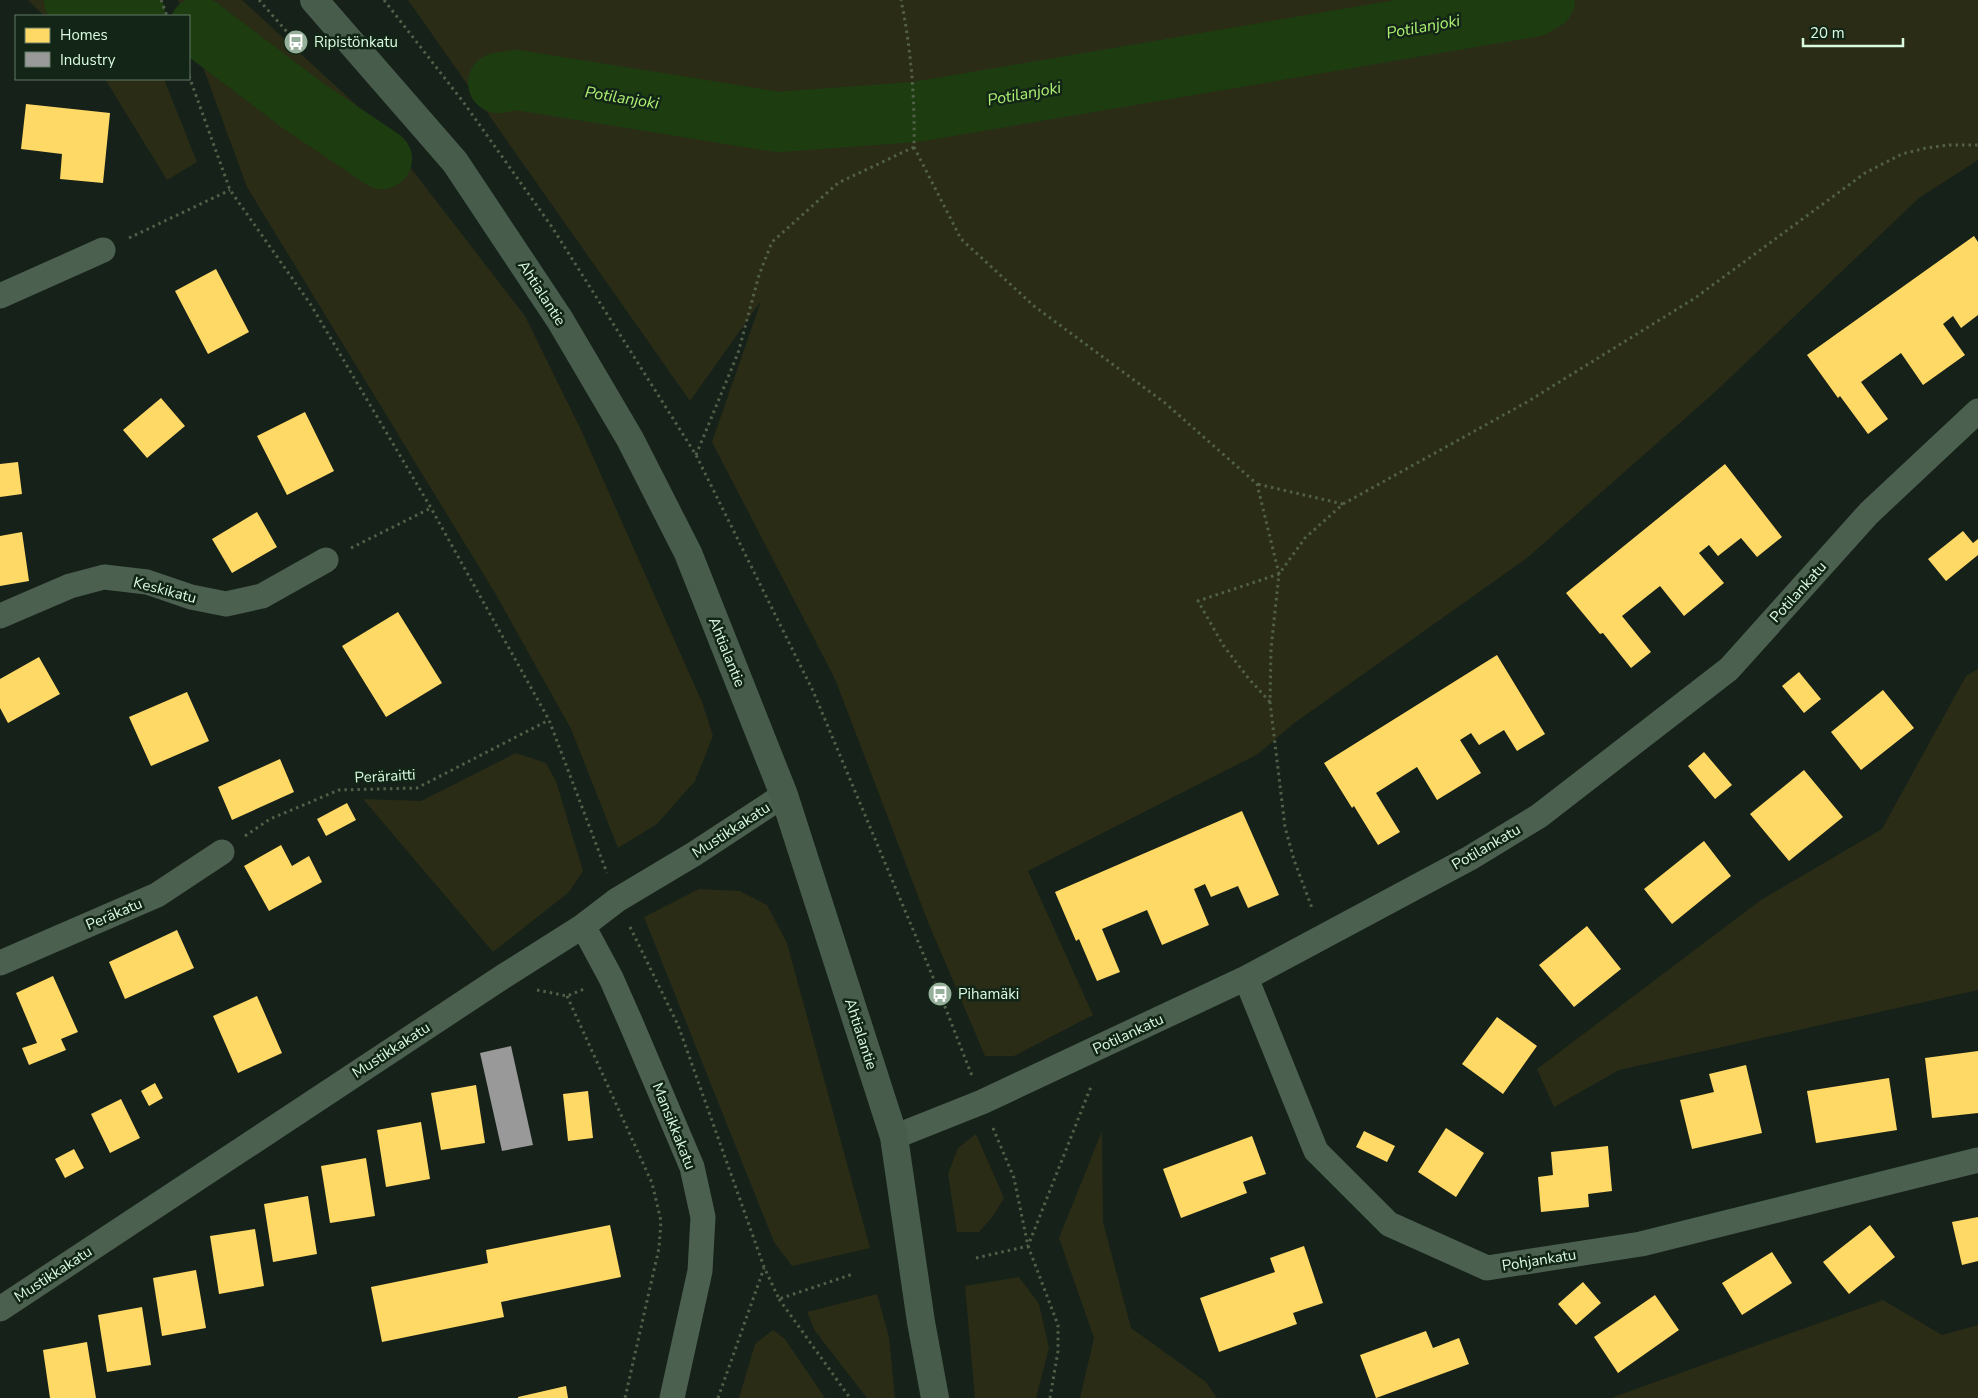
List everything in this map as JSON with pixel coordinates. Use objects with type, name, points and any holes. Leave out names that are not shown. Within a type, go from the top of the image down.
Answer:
[{"type":"main road","name":"Ahtialantie","points":[[314,0],[454,162],[560,320],[630,439],[688,553],[784,795],[894,1137],[935,1398]]},
{"type":"street","points":[[0,296],[102,250]]},
{"type":"street","name":"Potilankatu","points":[[894,1137],[982,1102],[1246,978],[1470,858],[1539,816],[1729,669],[1869,513],[1978,412]]},
{"type":"street","name":"Keskikatu","points":[[0,616],[70,586],[104,577],[147,582],[191,597],[226,604],[262,596],[326,560]]},
{"type":"street","name":"Mustikkakatu","points":[[0,1309],[504,976],[583,926],[617,900],[694,854],[784,795]]},
{"type":"street","name":"Peräkatu","points":[[0,963],[157,896],[222,852]]},
{"type":"street","name":"Mansikkakatu","points":[[583,926],[610,978],[692,1167],[703,1217],[700,1271],[672,1398]]},
{"type":"street","name":"Pohjankatu","points":[[1246,978],[1316,1151],[1389,1224],[1487,1268],[1642,1244],[1978,1160]]},
{"type":"path","points":[[161,0],[167,15]]},
{"type":"path","points":[[258,0],[296,42]]},
{"type":"path","points":[[901,0],[906,24],[914,112],[914,147],[961,239],[1034,306],[1165,403],[1257,484],[1343,504]]},
{"type":"path","points":[[190,79],[230,190],[311,305],[431,508],[549,720],[617,900],[678,1025],[764,1267],[779,1299],[850,1398]]},
{"type":"path","points":[[1270,702],[1222,645],[1198,601],[1279,574],[1305,538],[1343,504],[1527,402],[1694,298],[1865,173],[1902,154],[1926,148],[1949,145],[1978,145]]},
{"type":"path","points":[[696,455],[738,353],[760,275],[772,242],[838,184],[914,147]]},
{"type":"path","points":[[102,250],[230,190]]},
{"type":"path","points":[[1257,484],[1279,574],[1271,649],[1270,702],[1285,827],[1294,860],[1322,937]]},
{"type":"path","points":[[326,560],[431,508]]},
{"type":"path","name":"Peräraitti","points":[[222,852],[270,819],[339,790],[417,788],[549,720]]},
{"type":"path","points":[[504,976],[531,989],[567,996],[610,978]]},
{"type":"path","points":[[567,996],[652,1183],[661,1221],[659,1248],[624,1398]]},
{"type":"path","points":[[1028,1246],[1108,1044]]},
{"type":"path","points":[[1014,1178],[1028,1246],[1058,1325],[1058,1351],[1050,1398]]},
{"type":"path","points":[[976,1258],[1028,1246]]},
{"type":"path","points":[[718,1398],[764,1267]]},
{"type":"path","points":[[779,1299],[853,1274]]},
{"type":"green space","points":[[28,0],[133,0],[139,15],[43,15]]},
{"type":"green space","points":[[178,0],[242,0],[376,123],[525,316],[582,432],[702,702],[713,736],[695,781],[657,824],[618,848],[571,729],[495,593],[247,187],[190,32],[190,15],[184,15]]},
{"type":"green space","points":[[408,0],[1978,0],[1978,160],[1919,198],[1715,392],[1527,558],[1293,724],[1258,754],[1028,871],[1093,1015],[1014,1056],[985,1056],[928,922],[835,679],[712,442],[761,301],[690,401]]},
{"type":"green space","points":[[106,80],[164,80],[197,162],[167,180]]},
{"type":"green space","points":[[1978,669],[1978,990],[1619,1070],[1554,1107],[1537,1069],[1761,900],[1882,829],[1966,676]]},
{"type":"green space","points":[[516,753],[546,763],[556,781],[583,871],[569,892],[493,952],[363,799],[421,801]]},
{"type":"green space","points":[[699,889],[740,891],[767,905],[787,943],[870,1248],[792,1266],[774,1242],[644,917]]},
{"type":"green space","points":[[1102,1131],[1103,1222],[1131,1328],[1206,1382],[1217,1398],[1080,1398],[1094,1338],[1059,1238]]},
{"type":"green space","points":[[976,1134],[1004,1198],[993,1216],[979,1232],[957,1232],[948,1174],[958,1148]]},
{"type":"green space","points":[[1019,1277],[1039,1304],[1049,1348],[1036,1398],[975,1398],[965,1286]]},
{"type":"green space","points":[[877,1294],[889,1337],[895,1398],[867,1398],[815,1331],[807,1312]]},
{"type":"green space","points":[[1883,1300],[1942,1335],[1978,1325],[1978,1398],[1611,1398]]},
{"type":"green space","points":[[773,1330],[785,1339],[825,1398],[739,1398],[755,1344]]},
{"type":"building: Homes","points":[[26,104],[110,113],[103,183],[60,179],[62,154],[21,149]]},
{"type":"building: Homes","points":[[1974,236],[1978,242],[1978,315],[1961,328],[1953,316],[1943,324],[1965,355],[1923,385],[1901,353],[1861,382],[1888,419],[1868,434],[1840,396],[1838,398],[1807,355]]},
{"type":"building: Homes","points":[[216,269],[249,332],[208,354],[175,291]]},
{"type":"building: Homes","points":[[161,398],[185,426],[147,458],[123,430]]},
{"type":"building: Homes","points":[[305,412],[334,471],[287,495],[257,436]]},
{"type":"building: Homes","points":[[18,462],[22,494],[0,497],[0,464]]},
{"type":"building: Homes","points":[[1725,464],[1782,537],[1757,557],[1741,538],[1718,556],[1709,545],[1699,553],[1724,583],[1684,616],[1660,586],[1622,616],[1651,652],[1631,668],[1603,633],[1600,634],[1566,593]]},
{"type":"building: Homes","points":[[257,512],[277,547],[232,573],[212,539]]},
{"type":"building: Homes","points":[[1963,531],[1973,543],[1978,539],[1978,555],[1946,581],[1928,559]]},
{"type":"building: Homes","points":[[22,532],[29,581],[0,586],[0,536]]},
{"type":"building: Homes","points":[[398,612],[442,683],[386,717],[342,646]]},
{"type":"building: Homes","points":[[1497,655],[1545,734],[1517,751],[1504,730],[1479,745],[1471,733],[1460,740],[1481,773],[1437,800],[1417,767],[1376,793],[1400,832],[1378,845],[1324,763]]},
{"type":"building: Homes","points":[[39,657],[60,694],[8,723],[0,708],[0,679]]},
{"type":"building: Homes","points":[[1799,672],[1821,699],[1804,713],[1782,686]]},
{"type":"building: Homes","points":[[1883,690],[1914,728],[1861,770],[1831,732]]},
{"type":"building: Homes","points":[[187,692],[209,741],[151,766],[129,717]]},
{"type":"building: Homes","points":[[1704,752],[1732,785],[1715,799],[1688,766]]},
{"type":"building: Homes","points":[[280,759],[294,792],[232,820],[218,787]]},
{"type":"building: Homes","points":[[1804,770],[1843,817],[1789,861],[1750,814]]},
{"type":"building: Homes","points":[[347,803],[356,820],[326,836],[317,819]]},
{"type":"building: Homes","points":[[1242,811],[1279,895],[1248,908],[1238,886],[1211,897],[1205,884],[1194,889],[1209,925],[1162,945],[1147,910],[1102,929],[1120,972],[1097,981],[1079,939],[1076,941],[1055,892]]},
{"type":"building: Homes","points":[[1704,841],[1731,876],[1672,924],[1644,889]]},
{"type":"building: Homes","points":[[281,845],[292,866],[309,856],[322,882],[269,911],[244,866]]},
{"type":"building: Homes","points":[[1587,926],[1621,969],[1574,1007],[1539,965]]},
{"type":"building: Homes","points":[[177,930],[194,968],[125,999],[109,962]]},
{"type":"building: Homes","points":[[53,976],[78,1032],[61,1039],[66,1050],[29,1065],[22,1048],[37,1043],[16,993]]},
{"type":"building: Homes","points":[[257,996],[282,1053],[238,1073],[213,1016]]},
{"type":"building: Homes","points":[[1497,1017],[1537,1046],[1503,1094],[1462,1064]]},
{"type":"building: Homes","points":[[1978,1051],[1978,1113],[1932,1118],[1925,1058]]},
{"type":"building: Homes","points":[[1746,1065],[1762,1133],[1692,1149],[1680,1100],[1714,1092],[1709,1074]]},
{"type":"building: Homes","points":[[1889,1078],[1897,1130],[1816,1143],[1807,1091]]},
{"type":"building: Homes","points":[[155,1083],[163,1098],[149,1106],[141,1091]]},
{"type":"building: Homes","points":[[476,1085],[485,1143],[441,1150],[431,1093]]},
{"type":"building: Homes","points":[[588,1091],[593,1138],[568,1141],[563,1094]]},
{"type":"building: Homes","points":[[121,1099],[140,1138],[110,1153],[91,1114]]},
{"type":"building: Homes","points":[[421,1122],[430,1179],[386,1187],[377,1130]]},
{"type":"building: Homes","points":[[1446,1128],[1484,1153],[1456,1197],[1418,1172]]},
{"type":"building: Homes","points":[[1364,1131],[1395,1146],[1387,1162],[1356,1147]]},
{"type":"building: Homes","points":[[1252,1136],[1266,1174],[1243,1182],[1247,1193],[1181,1218],[1163,1169]]},
{"type":"building: Homes","points":[[1608,1146],[1612,1191],[1588,1194],[1589,1207],[1541,1212],[1538,1177],[1553,1175],[1551,1152]]},
{"type":"building: Homes","points":[[74,1149],[84,1168],[65,1178],[55,1159]]},
{"type":"building: Homes","points":[[366,1158],[375,1216],[330,1223],[321,1166]]},
{"type":"building: Homes","points":[[308,1196],[317,1254],[273,1262],[264,1204]]},
{"type":"building: Homes","points":[[1978,1217],[1978,1261],[1962,1265],[1952,1222]]},
{"type":"building: Homes","points":[[610,1225],[621,1277],[501,1302],[504,1317],[382,1342],[371,1287],[488,1263],[486,1250]]},
{"type":"building: Homes","points":[[1870,1225],[1895,1257],[1849,1294],[1823,1262]]},
{"type":"building: Homes","points":[[255,1229],[264,1286],[219,1294],[210,1236]]},
{"type":"building: Homes","points":[[1304,1246],[1323,1303],[1293,1313],[1297,1324],[1219,1352],[1200,1298],[1275,1272],[1270,1258]]},
{"type":"building: Homes","points":[[1772,1252],[1792,1283],[1742,1315],[1722,1283]]},
{"type":"building: Homes","points":[[196,1270],[206,1328],[162,1336],[153,1278]]},
{"type":"building: Homes","points":[[1583,1282],[1601,1303],[1576,1325],[1558,1304]]},
{"type":"building: Homes","points":[[1655,1295],[1679,1330],[1618,1373],[1594,1337]]},
{"type":"building: Homes","points":[[142,1307],[151,1365],[107,1372],[98,1315]]},
{"type":"building: Homes","points":[[1426,1331],[1433,1348],[1459,1338],[1469,1364],[1376,1398],[1360,1355]]},
{"type":"building: Homes","points":[[87,1342],[96,1398],[50,1398],[43,1350]]},
{"type":"building: Homes","points":[[566,1386],[568,1398],[518,1398],[518,1397]]},
{"type":"building: Industry","points":[[511,1046],[533,1145],[502,1151],[480,1053]]},
{"type":"waterway","name":"Potilanjoki","points":[[74,0],[80,5],[135,13]]},
{"type":"waterway","name":"Potilanjoki","points":[[498,83],[517,80],[778,122],[915,112],[1533,7],[1545,0]]},
{"type":"waterway","name":"Potilanjoki","points":[[199,27],[302,105],[382,159]]},
{"type":"place","name":"Ripistönkatu","points":[[296,42]]},
{"type":"place","name":"Pihamäki","points":[[940,994]]}]
